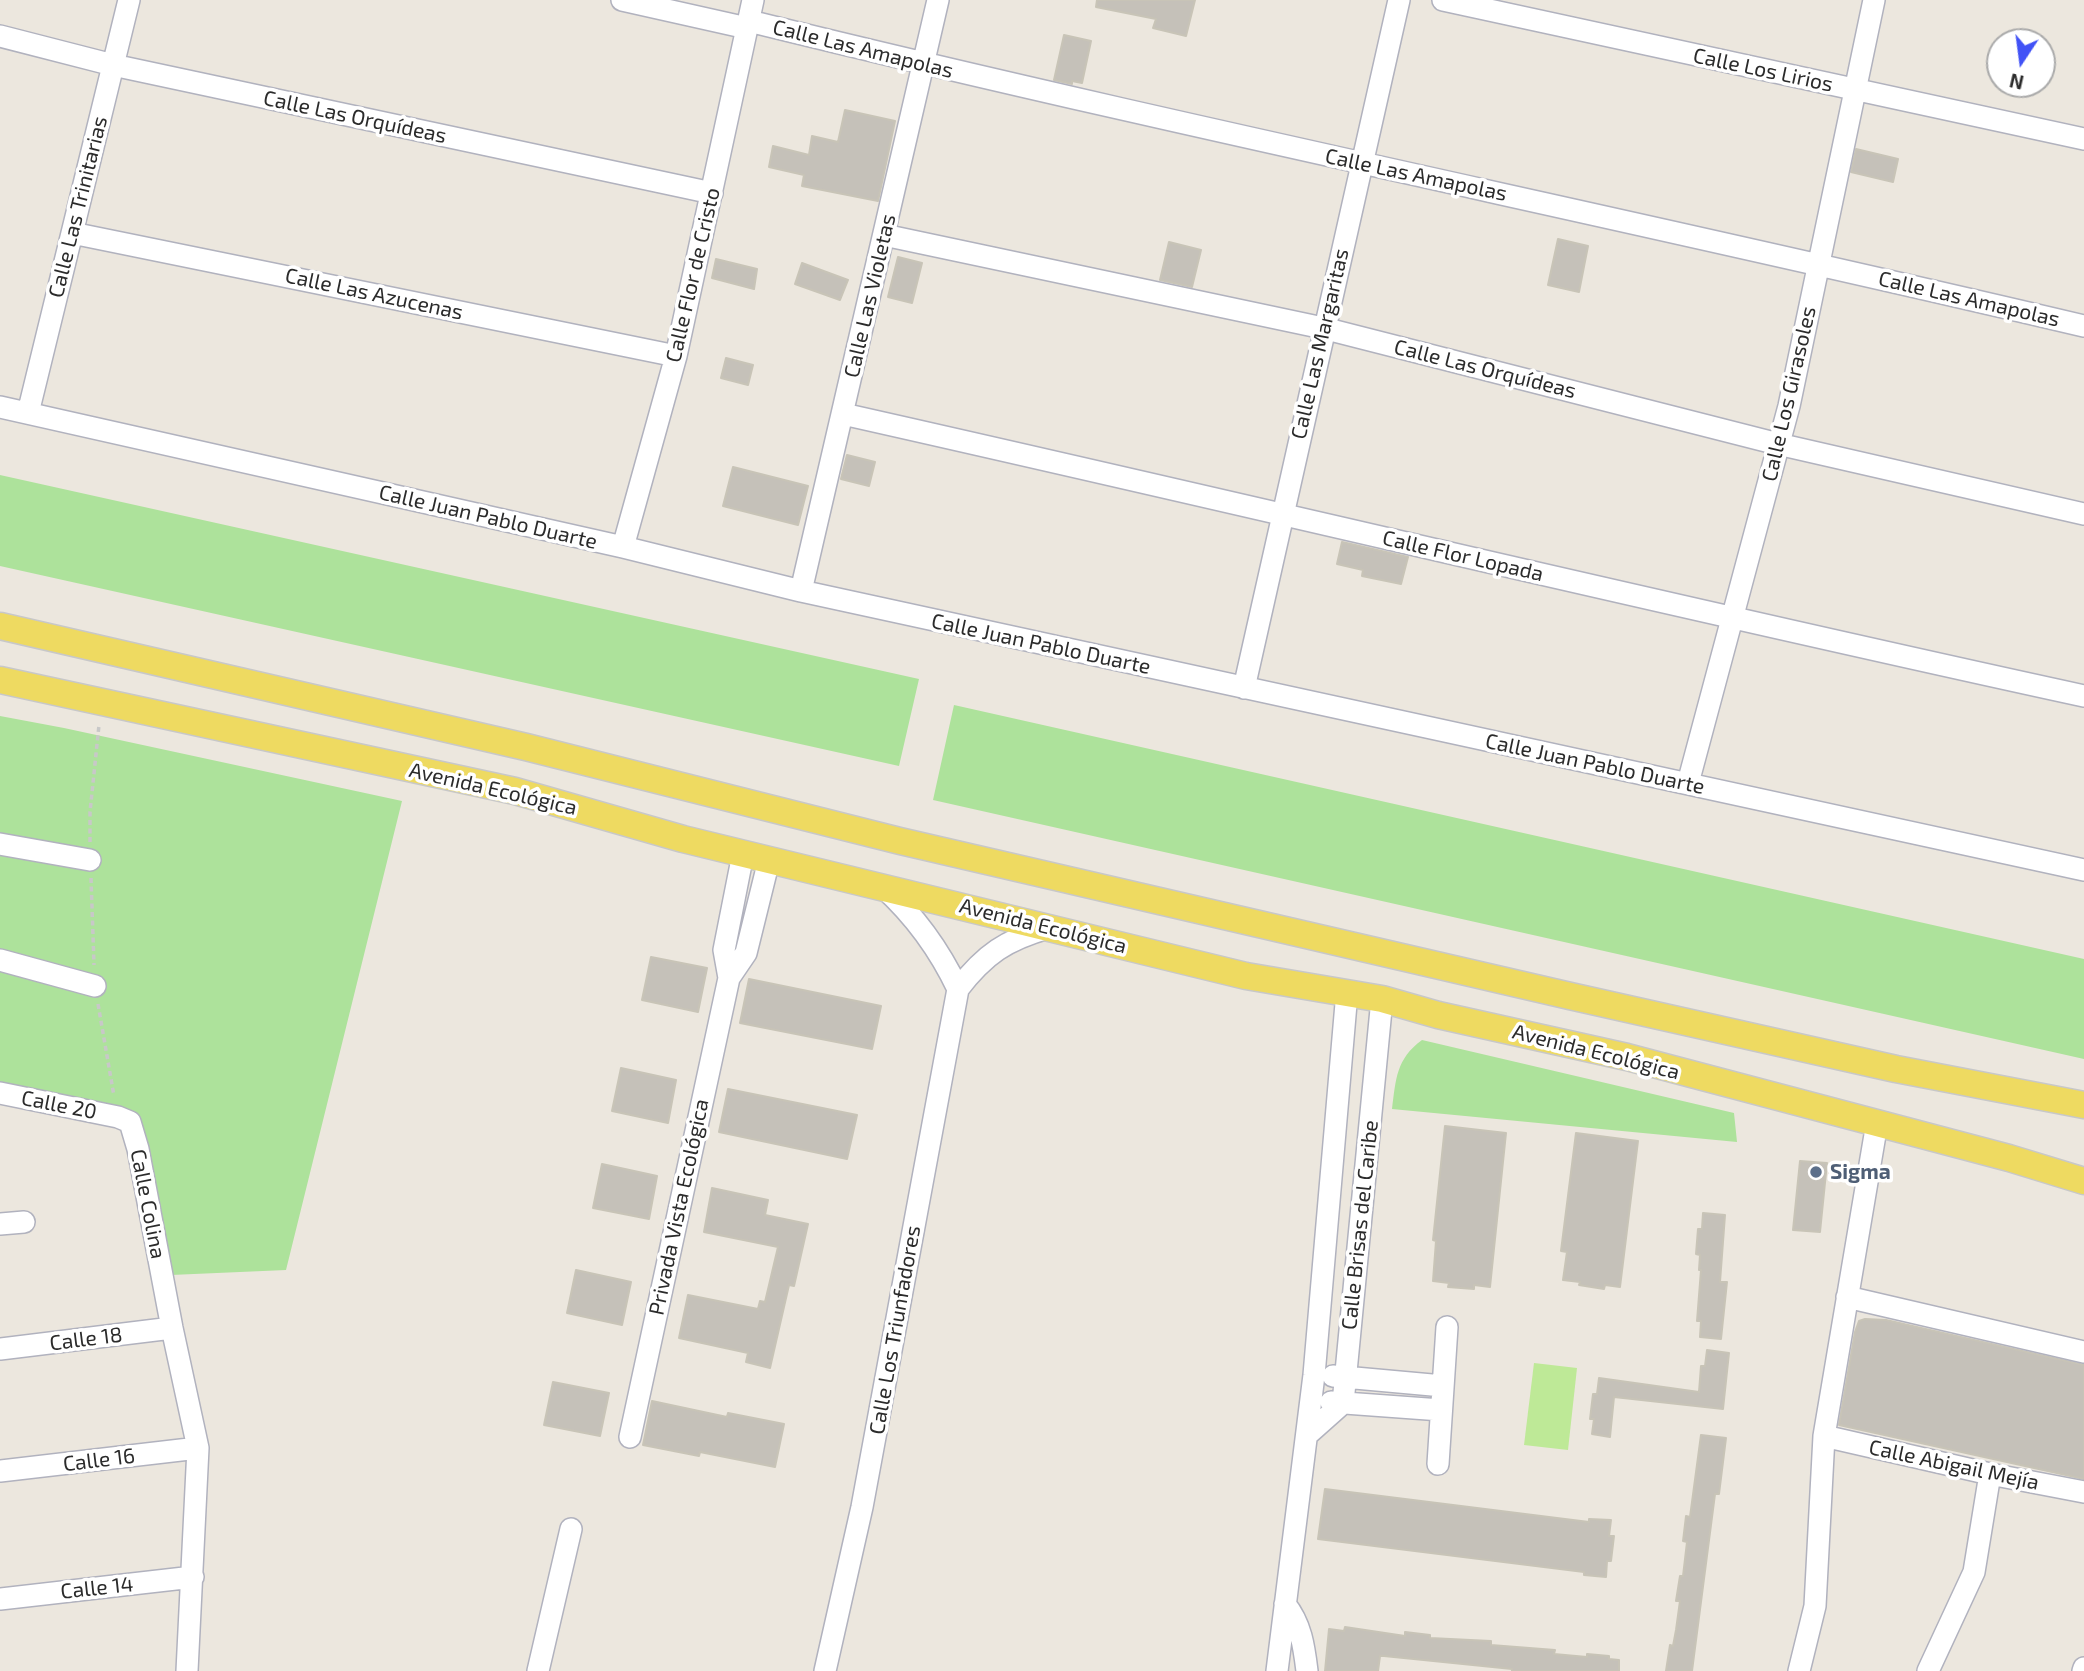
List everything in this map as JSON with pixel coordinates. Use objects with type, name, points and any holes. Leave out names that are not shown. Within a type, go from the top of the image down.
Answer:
[{"type":"main road","points":[[0,626],[526,747],[900,841],[1530,986],[1896,1069],[2084,1105]]},
{"type":"main road","name":"Avenida Ecológica","points":[[0,680],[515,791],[683,839],[1245,976],[1382,999],[1438,1015],[1627,1057],[2084,1181]]},
{"type":"street","name":"Calle Las Trinitarias","points":[[27,413],[129,0]]},
{"type":"street","name":"Calle Las Amapolas","points":[[622,0],[750,16],[923,64],[1818,263],[2084,326]]},
{"type":"street","name":"Calle Las Violetas","points":[[802,591],[938,0]]},
{"type":"street","name":"Calle Las Margaritas","points":[[1244,688],[1399,0]]},
{"type":"street","name":"Calle Los Lirios","points":[[1443,0],[2084,139]]},
{"type":"street","name":"Calle Los Girasoles","points":[[1688,783],[1789,406],[1874,0]]},
{"type":"street","name":"Calle Flor de Cristo","points":[[623,547],[676,356],[750,16]]},
{"type":"street","name":"Calle Las Orquídeas","points":[[0,36],[113,65],[712,193]]},
{"type":"street","name":"Calle Las Azucenas","points":[[72,233],[676,356]]},
{"type":"street","name":"Calle Las Orquídeas","points":[[884,235],[1323,328],[1778,444],[2084,514]]},
{"type":"street","name":"Calle Juan Pablo Duarte","points":[[0,407],[623,547],[802,591],[2084,870]]},
{"type":"street","name":"Calle Flor Lopada","points":[[843,414],[1282,513],[1731,620],[2084,696]]},
{"type":"street","points":[[0,844],[90,860]]},
{"type":"street","name":"Privada Vista Ecológica","points":[[729,978],[724,950],[743,853]]},
{"type":"street","name":"Privada Vista Ecológica","points":[[630,1437],[729,978],[746,953],[769,860]]},
{"type":"street","points":[[883,887],[906,908],[926,933],[944,959],[958,989]]},
{"type":"street","name":"Calle Los Triunfadores","points":[[825,1671],[862,1507],[958,989],[976,966],[998,948],[1022,935],[1050,927]]},
{"type":"street","points":[[0,960],[95,986]]},
{"type":"street","name":"Calle Brisas del Caribe","points":[[1277,1671],[1314,1375],[1347,992]]},
{"type":"street","name":"Calle Brisas del Caribe","points":[[1343,1403],[1382,999]]},
{"type":"street","name":"Calle 20","points":[[0,1093],[118,1117]]},
{"type":"street","name":"Calle Colina","points":[[118,1117],[130,1122],[138,1149],[198,1448],[187,1671]]},
{"type":"street","points":[[1799,1671],[1815,1606],[1824,1436],[1877,1123]]},
{"type":"street","points":[[0,1224],[24,1222]]},
{"type":"street","points":[[1847,1297],[2084,1352]]},
{"type":"street","points":[[1438,1464],[1447,1327]]},
{"type":"street","name":"Calle 18","points":[[0,1349],[172,1328]]},
{"type":"street","points":[[1314,1375],[1443,1386]]},
{"type":"street","points":[[1311,1400],[1441,1410]]},
{"type":"street","points":[[1307,1435],[1343,1403]]},
{"type":"street","name":"Calle Abigail Mejía","points":[[1824,1436],[1990,1474],[2084,1492]]},
{"type":"street","name":"Calle 16","points":[[0,1471],[198,1448]]},
{"type":"street","points":[[1928,1671],[1974,1573],[1990,1474]]},
{"type":"street","points":[[538,1671],[570,1529]]},
{"type":"street","name":"Calle 14","points":[[0,1598],[193,1577]]},
{"type":"street","points":[[1285,1604],[1295,1617],[1303,1639],[1307,1671]]},
{"type":"path","points":[[102,702],[90,812],[90,860],[95,986],[118,1117]]},
{"type":"green space","points":[[0,475],[919,679],[899,766],[0,566]]},
{"type":"green space","points":[[954,705],[2084,959],[2084,1059],[933,800]]},
{"type":"green space","points":[[0,716],[402,801],[286,1270],[171,1275],[141,1132],[0,1085]]},
{"type":"green space","points":[[1422,1040],[1734,1113],[1737,1142],[1392,1109],[1396,1079],[1402,1062]]},
{"type":"green space","points":[[1534,1363],[1577,1368],[1568,1450],[1524,1445]]},
{"type":"building","points":[[1097,0],[1195,0],[1186,36],[1153,28],[1156,19],[1096,7]]},
{"type":"building","points":[[1064,35],[1091,41],[1082,83],[1054,80]]},
{"type":"building","points":[[845,110],[895,121],[878,201],[802,186],[804,175],[769,167],[773,146],[809,155],[812,136],[838,142]]},
{"type":"building","points":[[1856,149],[1898,159],[1893,182],[1851,172]]},
{"type":"building","points":[[1558,239],[1588,246],[1579,292],[1548,285]]},
{"type":"building","points":[[1169,242],[1201,250],[1192,287],[1160,280]]},
{"type":"building","points":[[898,257],[922,263],[912,303],[888,297]]},
{"type":"building","points":[[716,259],[757,269],[754,289],[712,278]]},
{"type":"building","points":[[802,263],[848,280],[840,300],[795,284]]},
{"type":"building","points":[[726,358],[753,365],[748,385],[721,378]]},
{"type":"building","points":[[847,455],[875,462],[869,486],[841,479]]},
{"type":"building","points":[[733,467],[808,486],[798,525],[723,506]]},
{"type":"building","points":[[1342,542],[1408,557],[1401,584],[1362,576],[1363,570],[1337,564]]},
{"type":"building","points":[[651,957],[707,968],[698,1012],[642,1000]]},
{"type":"building","points":[[749,979],[881,1006],[872,1049],[740,1023]]},
{"type":"building","points":[[621,1068],[676,1080],[668,1123],[612,1111]]},
{"type":"building","points":[[728,1089],[857,1115],[847,1159],[719,1132]]},
{"type":"building","points":[[1445,1126],[1506,1133],[1490,1287],[1448,1287],[1449,1283],[1433,1281],[1436,1241],[1433,1240]]},
{"type":"building","points":[[1576,1133],[1638,1141],[1620,1287],[1605,1285],[1604,1289],[1563,1280],[1567,1252],[1561,1251]]},
{"type":"building","points":[[1800,1161],[1827,1163],[1820,1232],[1793,1230]]},
{"type":"building","points":[[602,1164],[657,1176],[649,1219],[593,1208]]},
{"type":"building","points":[[712,1188],[768,1200],[765,1215],[808,1224],[794,1286],[789,1285],[770,1368],[746,1362],[748,1353],[679,1338],[688,1295],[758,1309],[760,1301],[765,1302],[778,1247],[704,1232]]},
{"type":"building","points":[[1703,1213],[1725,1215],[1720,1282],[1727,1282],[1721,1339],[1700,1337],[1701,1321],[1697,1321],[1701,1270],[1700,1255],[1696,1254],[1698,1229],[1702,1229]]},
{"type":"building","points":[[576,1270],[631,1282],[622,1325],[567,1313]]},
{"type":"building","points":[[1886,1320],[2084,1365],[2084,1479],[1839,1425],[1855,1332],[1859,1321]]},
{"type":"building","points":[[1707,1350],[1729,1353],[1723,1409],[1614,1397],[1610,1437],[1592,1434],[1594,1419],[1590,1419],[1593,1394],[1597,1394],[1599,1378],[1699,1392],[1701,1366],[1705,1366]]},
{"type":"building","points":[[553,1382],[609,1393],[600,1436],[544,1425]]},
{"type":"building","points":[[652,1401],[727,1417],[728,1413],[784,1424],[775,1467],[700,1452],[699,1456],[643,1445]]},
{"type":"building","points":[[1701,1435],[1726,1438],[1719,1494],[1715,1494],[1692,1671],[1666,1671],[1670,1645],[1673,1646],[1676,1630],[1680,1601],[1676,1601],[1680,1576],[1683,1576],[1687,1542],[1683,1541],[1686,1516],[1690,1517]]},
{"type":"building","points":[[1325,1489],[1589,1522],[1589,1519],[1611,1520],[1609,1536],[1614,1536],[1611,1561],[1607,1561],[1606,1577],[1318,1539]]},
{"type":"building","points":[[1345,1627],[1405,1636],[1405,1632],[1430,1635],[1430,1638],[1491,1641],[1491,1645],[1555,1650],[1554,1654],[1609,1656],[1609,1659],[1619,1660],[1619,1671],[1512,1671],[1380,1656],[1378,1671],[1325,1671],[1329,1629],[1344,1631]]},
{"type":"place","name":"Sigma","points":[[1816,1172]]}]
